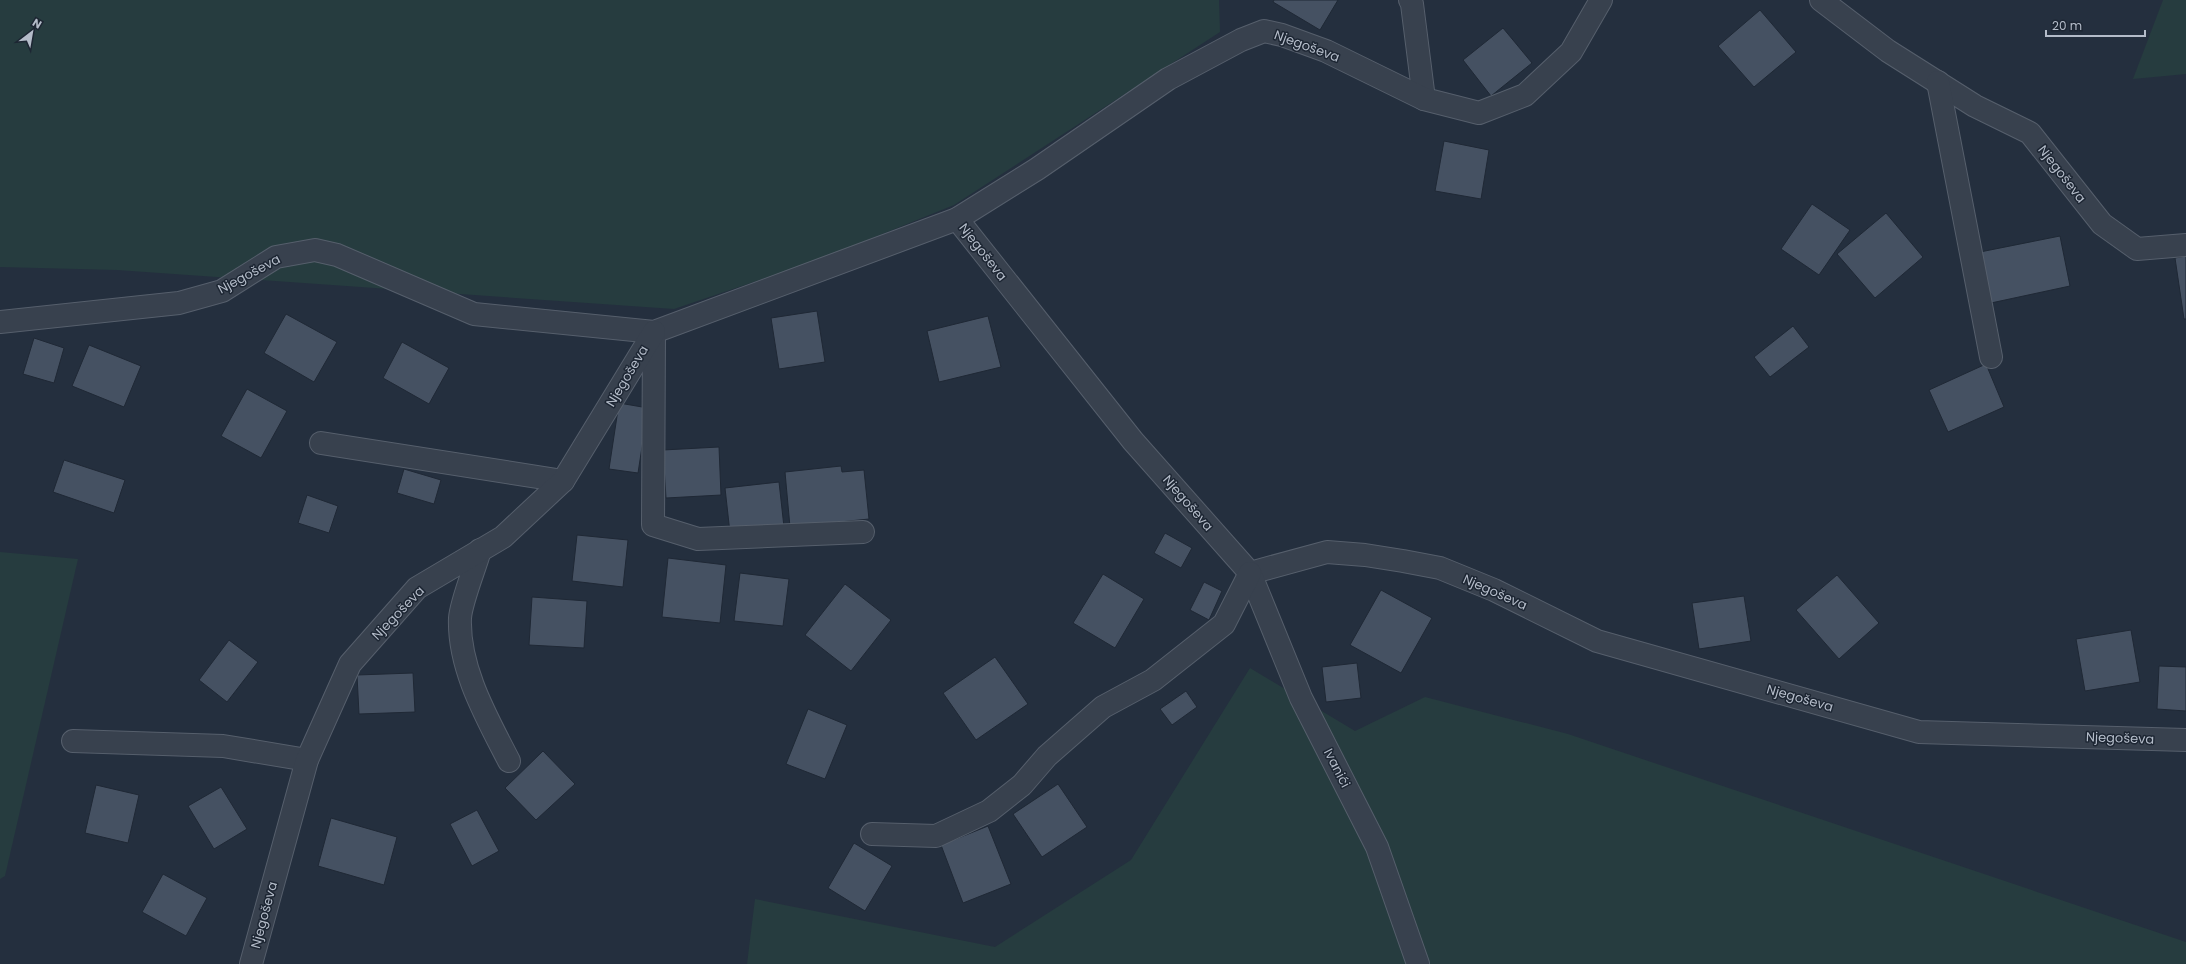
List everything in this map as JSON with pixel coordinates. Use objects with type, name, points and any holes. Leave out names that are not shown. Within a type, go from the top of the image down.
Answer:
[{"type":"street","points":[[1410,0],[1412,4],[1424,99]]},
{"type":"street","name":"Njegoševa","points":[[0,322],[179,303],[222,291],[276,258],[315,250],[337,255],[474,314],[654,332],[957,219],[1037,169],[1168,79],[1241,40],[1264,31],[1282,34],[1326,51],[1424,99],[1479,113],[1525,95],[1571,52],[1601,0]]},
{"type":"street","name":"Njegoševa","points":[[1821,0],[1888,51],[1975,106],[2030,133],[2102,224],[2137,250],[2186,245]]},
{"type":"street","points":[[1938,82],[1991,357]]},
{"type":"street","name":"Njegoševa","points":[[957,219],[1133,441],[1250,573],[1327,552],[1365,555],[1440,568],[1494,590],[1597,641],[1919,732],[2186,740]]},
{"type":"street","points":[[654,332],[653,525],[698,539],[863,532]]},
{"type":"street","name":"Njegoševa","points":[[251,964],[307,760],[350,664],[417,588],[503,537],[563,481],[654,332]]},
{"type":"street","points":[[321,443],[563,481]]},
{"type":"street","points":[[480,550],[460,617],[462,654],[486,714],[509,761]]},
{"type":"street","points":[[872,834],[936,836],[989,811],[1022,785],[1047,756],[1103,707],[1153,680],[1224,624],[1250,573]]},
{"type":"street","name":"Ivanići","points":[[1250,573],[1301,698],[1377,847],[1418,964]]},
{"type":"street","points":[[73,741],[223,746],[307,760]]},
{"type":"green space","points":[[0,0],[1219,0],[1220,32],[954,205],[818,260],[674,309],[117,270],[0,267]]},
{"type":"green space","points":[[2163,0],[2186,0],[2186,74],[2133,79]]},
{"type":"green space","points":[[0,552],[78,559],[5,876],[0,879]]},
{"type":"green space","points":[[1250,668],[1355,731],[1425,697],[1568,734],[2186,942],[2186,964],[747,964],[755,899],[995,947],[1131,860]]},
{"type":"building","points":[[1274,0],[1338,0],[1320,30],[1273,2]]},
{"type":"building","points":[[1760,10],[1796,52],[1754,87],[1718,46]]},
{"type":"building","points":[[1503,28],[1532,63],[1491,96],[1463,60]]},
{"type":"building","points":[[1444,141],[1489,150],[1481,199],[1435,191]]},
{"type":"building","points":[[1812,204],[1850,230],[1819,275],[1781,249]]},
{"type":"building","points":[[1886,213],[1923,257],[1875,298],[1837,254]]},
{"type":"building","points":[[2060,236],[2070,286],[1991,303],[1980,252]]},
{"type":"building","points":[[2186,256],[2186,319],[2184,319],[2175,258]]},
{"type":"building","points":[[817,311],[825,362],[779,369],[771,318]]},
{"type":"building","points":[[286,314],[337,342],[314,382],[264,353]]},
{"type":"building","points":[[988,316],[1001,367],[939,382],[927,331]]},
{"type":"building","points":[[1793,326],[1809,347],[1770,377],[1754,357]]},
{"type":"building","points":[[34,338],[64,348],[54,383],[23,374]]},
{"type":"building","points":[[402,342],[449,368],[429,404],[383,378]]},
{"type":"building","points":[[89,345],[141,366],[124,407],[72,386]]},
{"type":"building","points":[[1986,364],[2004,407],[1948,432],[1929,390]]},
{"type":"building","points":[[247,389],[287,411],[261,458],[221,436]]},
{"type":"building","points":[[619,403],[648,408],[638,473],[609,469]]},
{"type":"building","points":[[719,447],[721,495],[666,498],[663,450]]},
{"type":"building","points":[[64,460],[125,480],[114,513],[53,492]]},
{"type":"building","points":[[841,466],[842,472],[864,470],[869,519],[790,527],[785,472]]},
{"type":"building","points":[[404,469],[441,480],[434,504],[397,493]]},
{"type":"building","points":[[779,482],[784,527],[730,533],[725,488]]},
{"type":"building","points":[[307,495],[338,506],[329,533],[298,523]]},
{"type":"building","points":[[1165,533],[1192,548],[1181,568],[1154,553]]},
{"type":"building","points":[[577,535],[628,540],[623,587],[572,581]]},
{"type":"building","points":[[668,558],[726,565],[720,623],[662,617]]},
{"type":"building","points":[[740,573],[789,579],[783,626],[734,621]]},
{"type":"building","points":[[1103,574],[1144,599],[1115,648],[1073,623]]},
{"type":"building","points":[[1837,575],[1879,623],[1839,659],[1796,610]]},
{"type":"building","points":[[1204,582],[1222,591],[1209,620],[1190,610]]},
{"type":"building","points":[[845,584],[891,620],[851,671],[805,635]]},
{"type":"building","points":[[1381,590],[1432,618],[1401,673],[1350,645]]},
{"type":"building","points":[[1744,596],[1751,641],[1699,649],[1692,603]]},
{"type":"building","points":[[532,597],[587,601],[584,648],[529,645]]},
{"type":"building","points":[[2131,630],[2140,682],[2085,691],[2076,639]]},
{"type":"building","points":[[229,640],[258,662],[227,702],[199,680]]},
{"type":"building","points":[[995,657],[1028,704],[976,740],[943,693]]},
{"type":"building","points":[[1357,663],[1361,698],[1326,702],[1322,667]]},
{"type":"building","points":[[2159,666],[2186,667],[2186,711],[2157,709]]},
{"type":"building","points":[[413,673],[415,712],[359,714],[357,675]]},
{"type":"building","points":[[1186,691],[1197,707],[1172,725],[1160,709]]},
{"type":"building","points":[[808,709],[847,725],[825,779],[786,764]]},
{"type":"building","points":[[543,751],[575,784],[536,820],[505,788]]},
{"type":"building","points":[[1058,784],[1087,827],[1042,857],[1013,814]]},
{"type":"building","points":[[96,785],[139,795],[128,843],[85,833]]},
{"type":"building","points":[[221,787],[247,829],[214,849],[188,806]]},
{"type":"building","points":[[477,810],[499,851],[472,866],[450,824]]},
{"type":"building","points":[[331,818],[397,837],[384,885],[318,866]]},
{"type":"building","points":[[988,826],[1011,884],[963,903],[941,845]]},
{"type":"building","points":[[854,843],[892,866],[865,911],[828,888]]},
{"type":"building","points":[[163,874],[207,898],[186,936],[142,912]]}]
